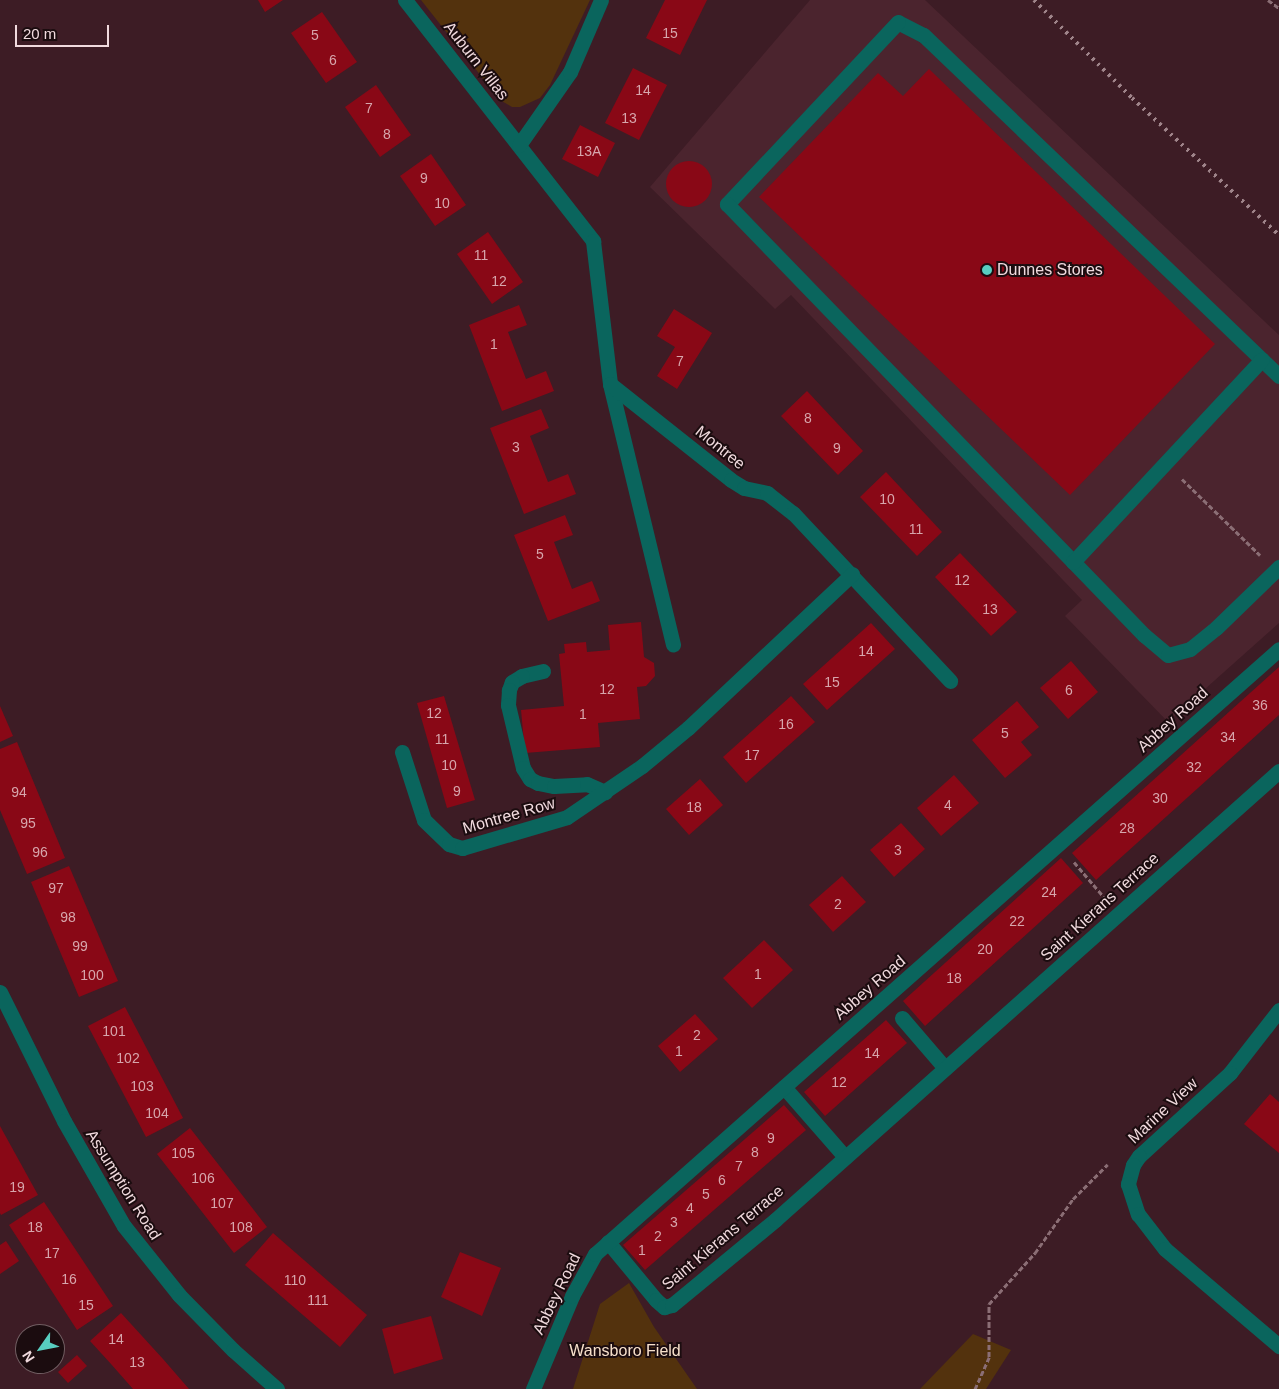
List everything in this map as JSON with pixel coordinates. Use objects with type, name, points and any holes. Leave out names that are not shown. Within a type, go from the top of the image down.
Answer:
[{"type":"street","name":"Auburn Villas","points":[[405,0],[593,241],[610,384]]},
{"type":"street","points":[[519,145],[570,72],[600,0]]},
{"type":"street","points":[[1279,376],[923,35],[898,22],[727,204],[1073,562],[1168,655],[1190,649],[1216,628],[1279,567]]},
{"type":"street","points":[[1073,562],[1262,359]]},
{"type":"street","points":[[610,384],[673,645]]},
{"type":"street","name":"Montree","points":[[610,384],[730,480],[744,488],[767,493],[778,500],[816,534],[950,681]]},
{"type":"street","name":"Montree Row","points":[[402,752],[424,820],[440,838],[462,848],[567,817],[642,766],[752,672],[852,574]]},
{"type":"street","name":"Abbey Road","points":[[534,1389],[572,1296],[595,1254],[1279,649]]},
{"type":"street","points":[[543,670],[522,676],[512,682],[509,690],[508,705],[523,768],[530,779],[538,783],[554,786],[587,784],[605,792]]},
{"type":"street","name":"Saint Kierans Terrace","points":[[608,1242],[656,1300],[664,1306],[672,1305],[845,1156],[1279,771]]},
{"type":"street","name":"Assumption Road","points":[[0,992],[64,1121],[124,1226],[179,1295],[233,1350],[277,1389]]},
{"type":"street","name":"Marine View","points":[[1279,1010],[1230,1073],[1139,1156],[1133,1165],[1128,1184],[1138,1214],[1165,1249],[1279,1346]]},
{"type":"street","points":[[902,1018],[945,1068]]},
{"type":"street","points":[[784,1087],[845,1156]]},
{"type":"path","points":[[1268,0],[1279,8]]},
{"type":"path","points":[[1166,463],[1262,557],[1267,579]]},
{"type":"path","points":[[1058,845],[1119,913]]},
{"type":"path","points":[[975,1389],[989,1356],[989,1304],[1035,1254],[1073,1199],[1114,1158]]},
{"type":"shaded area","points":[[810,0],[925,0],[1279,335],[1279,623],[1168,722],[1065,616],[1082,600],[791,295],[775,309],[650,187]]},
{"type":"green space","points":[[421,0],[590,0],[550,85],[540,98],[520,107],[512,107],[500,100]]},
{"type":"green space","name":"Wansboro Field","points":[[629,1283],[654,1327],[697,1389],[573,1389],[600,1304]]},
{"type":"green space","points":[[973,1334],[1011,1350],[986,1389],[920,1389]]},
{"type":"building","points":[[258,0],[283,0],[265,12]]},
{"type":"building","points":[[665,0],[707,0],[680,55],[646,38]]},
{"type":"building","points":[[322,12],[357,62],[326,83],[291,33]]},
{"type":"building","points":[[633,68],[667,85],[639,140],[605,123]]},
{"type":"building","name":"Dunnes Stores","points":[[929,69],[1215,344],[1070,495],[759,197],[878,73],[903,96]]},
{"type":"building","points":[[376,85],[411,135],[380,157],[345,107]]},
{"type":"building","points":[[580,125],[615,143],[598,177],[562,159]]},
{"type":"building","points":[[431,154],[466,205],[435,226],[400,176]]},
{"type":"building","points":[[689,161],[702,165],[708,171],[712,184],[708,197],[702,203],[689,207],[676,203],[670,197],[666,184],[670,171],[676,165]]},
{"type":"building","points":[[488,232],[523,282],[492,304],[457,254]]},
{"type":"building","points":[[519,305],[527,325],[508,332],[526,379],[546,371],[554,391],[502,411],[469,325]]},
{"type":"building","points":[[674,309],[712,333],[677,389],[657,376],[675,347],[657,336]]},
{"type":"building","points":[[807,391],[863,451],[838,475],[781,416]]},
{"type":"building","points":[[541,409],[549,428],[530,436],[548,482],[568,474],[576,494],[524,514],[490,428]]},
{"type":"building","points":[[886,472],[942,532],[917,556],[860,497]]},
{"type":"building","points":[[565,515],[573,535],[554,542],[572,589],[592,581],[600,601],[548,621],[514,535]]},
{"type":"building","points":[[960,553],[1017,612],[991,636],[935,577]]},
{"type":"building","points":[[641,622],[644,657],[654,663],[655,676],[646,686],[637,687],[640,719],[598,723],[600,747],[525,753],[521,710],[564,706],[559,654],[565,653],[564,644],[586,642],[587,652],[610,650],[608,625]]},
{"type":"building","points":[[871,623],[895,649],[827,710],[803,684]]},
{"type":"building","points":[[1071,661],[1098,692],[1068,719],[1040,688]]},
{"type":"building","points":[[1279,667],[1279,715],[1096,880],[1072,853]]},
{"type":"building","points":[[444,696],[475,800],[447,808],[417,703]]},
{"type":"building","points":[[791,696],[815,722],[746,783],[723,757]]},
{"type":"building","points":[[1017,701],[1039,727],[1021,742],[1032,755],[1005,778],[972,740]]},
{"type":"building","points":[[0,706],[13,736],[0,742]]},
{"type":"building","points":[[17,742],[65,858],[27,874],[0,810],[0,749]]},
{"type":"building","points":[[954,775],[979,803],[941,836],[917,808]]},
{"type":"building","points":[[700,779],[723,805],[689,835],[666,809]]},
{"type":"building","points":[[901,823],[925,849],[894,877],[870,850]]},
{"type":"building","points":[[1061,858],[1083,883],[925,1026],[903,1001]]},
{"type":"building","points":[[69,866],[118,981],[79,997],[31,882]]},
{"type":"building","points":[[842,876],[866,902],[833,932],[809,905]]},
{"type":"building","points":[[764,940],[793,970],[752,1008],[723,978]]},
{"type":"building","points":[[125,1007],[183,1118],[146,1137],[88,1026]]},
{"type":"building","points":[[695,1014],[718,1039],[680,1072],[658,1046]]},
{"type":"building","points":[[886,1020],[907,1043],[825,1116],[804,1092]]},
{"type":"building","points":[[1270,1094],[1279,1102],[1279,1153],[1244,1124]]},
{"type":"building","points":[[784,1105],[806,1130],[645,1270],[623,1245]]},
{"type":"building","points":[[0,1126],[38,1195],[1,1215],[0,1213]]},
{"type":"building","points":[[190,1128],[267,1227],[234,1253],[157,1154]]},
{"type":"building","points":[[44,1202],[113,1306],[77,1330],[9,1225]]},
{"type":"building","points":[[273,1233],[367,1315],[340,1347],[245,1265]]},
{"type":"building","points":[[6,1241],[19,1261],[0,1274],[0,1245]]},
{"type":"building","points":[[460,1252],[501,1268],[482,1316],[441,1297]]},
{"type":"building","points":[[121,1313],[189,1389],[133,1389],[90,1341]]},
{"type":"building","points":[[431,1316],[443,1359],[394,1374],[382,1329]]},
{"type":"building","points":[[77,1355],[87,1366],[68,1383],[60,1374],[65,1374],[65,1366]]},
{"type":"railway","points":[[1034,0],[1132,98],[1279,235]]},
{"type":"place","name":"Dunnes Stores","points":[[987,270]]}]
